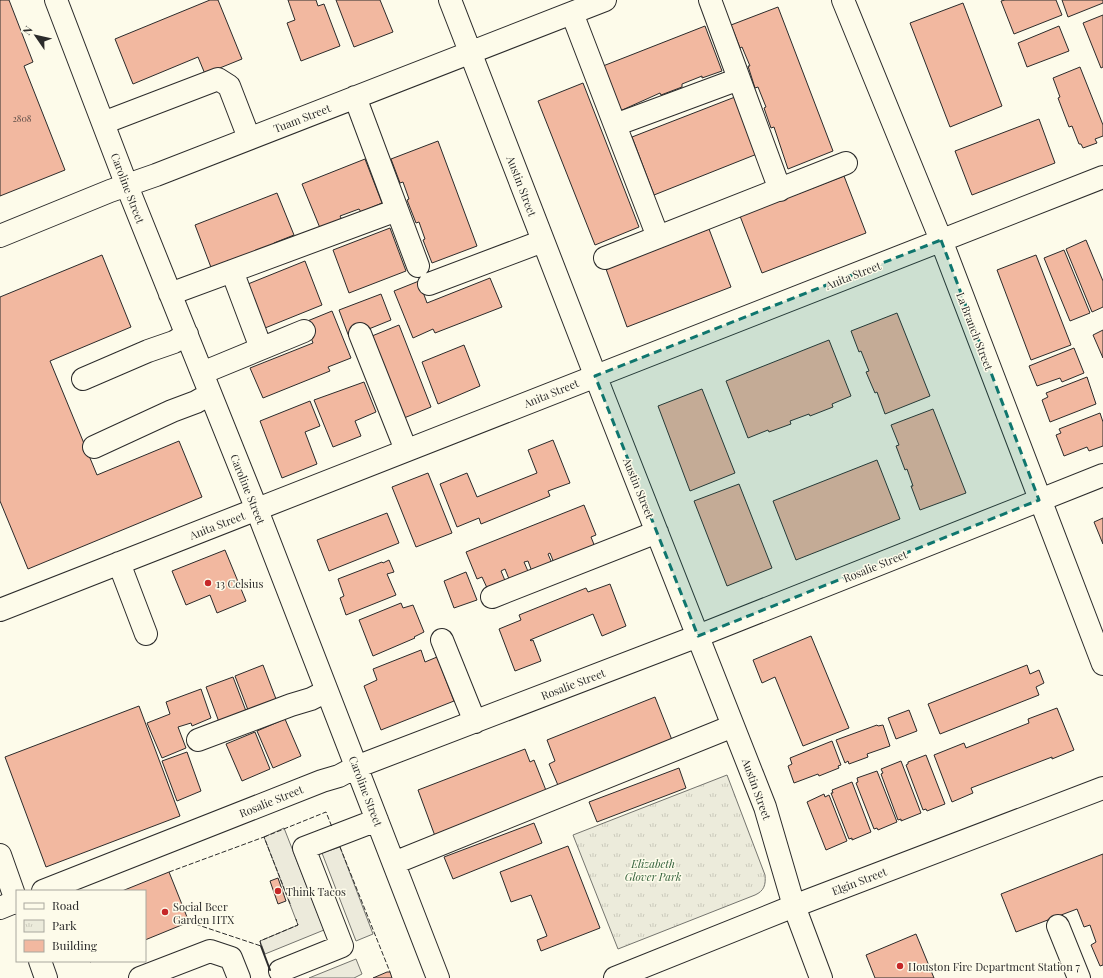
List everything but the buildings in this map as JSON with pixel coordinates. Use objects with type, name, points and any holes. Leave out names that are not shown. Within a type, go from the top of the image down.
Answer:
[{"type":"street","name":"Caroline Street","points":[[56,0],[127,186],[257,510],[438,978]]},
{"type":"street","name":"Austin Street","points":[[450,0],[595,376],[765,807],[794,906],[821,978]]},
{"type":"street","name":"Tuam Street","points":[[0,236],[110,191],[127,186],[605,0]]},
{"type":"street","points":[[710,0],[780,190]]},
{"type":"street","name":"La Branch Street","points":[[843,0],[941,240],[1039,500],[1103,664]]},
{"type":"street","points":[[572,13],[658,237]]},
{"type":"street","points":[[103,122],[218,79],[229,86],[250,138]]},
{"type":"street","points":[[615,125],[739,79]]},
{"type":"street","points":[[355,97],[397,210],[424,275],[543,241]]},
{"type":"street","points":[[605,258],[846,163]]},
{"type":"street","name":"Anita Street","points":[[0,610],[1103,177]]},
{"type":"street","points":[[170,294],[397,210]]},
{"type":"street","points":[[232,271],[261,348]]},
{"type":"street","points":[[202,373],[304,331]]},
{"type":"street","points":[[83,379],[148,351],[174,342],[187,334]]},
{"type":"street","points":[[360,334],[406,450]]},
{"type":"street","points":[[94,448],[172,411],[196,402],[210,394]]},
{"type":"street","name":"Rosalie Street","points":[[46,890],[322,781],[339,776],[356,767],[698,636],[1103,475]]},
{"type":"street","points":[[492,597],[657,532]]},
{"type":"street","points":[[119,563],[146,634]]},
{"type":"street","points":[[442,640],[474,722]]},
{"type":"street","points":[[198,740],[311,699],[327,691]]},
{"type":"street","points":[[394,863],[733,726]]},
{"type":"street","name":"Elgin Street","points":[[615,978],[794,906],[1103,788]]},
{"type":"street","points":[[280,971],[342,946],[304,848],[377,820]]},
{"type":"street","points":[[0,855],[16,899]]},
{"type":"street","points":[[0,908],[16,902]]},
{"type":"street","points":[[1058,926],[1080,978]]},
{"type":"street","points":[[140,978],[210,951],[231,958],[239,978]]},
{"type":"street","points":[[40,962],[46,978]]},
{"type":"highlighted area","points":[[941,240],[1039,500],[698,636],[595,376]]},
{"type":"green space","name":"Elizabeth Glover Park","points":[[727,775],[765,875],[765,885],[762,890],[755,895],[618,949],[573,835]]},
{"type":"shaded area","points":[[284,828],[324,930],[265,954],[260,941],[298,925],[264,837]]},
{"type":"shaded area","points":[[340,847],[373,934],[356,941],[322,853]]},
{"type":"shaded area","points":[[356,959],[362,974],[354,978],[309,978]]},
{"type":"fence","points":[[264,837],[326,812],[332,827]]},
{"type":"fence","points":[[169,872],[264,837],[291,906]]},
{"type":"fence","points":[[340,847],[390,972]]},
{"type":"fence","points":[[189,922],[261,946],[260,941],[298,925],[296,919]]},
{"type":"wall","points":[[261,946],[270,970]]},
{"type":"place","name":"13 Celsius","points":[[208,583]]},
{"type":"place","name":"Think Tacos","points":[[278,891]]},
{"type":"place","name":"Social Beer Garden HTX","points":[[165,912]]},
{"type":"place","name":"Houston Fire Department Station 7","points":[[900,966]]}]
